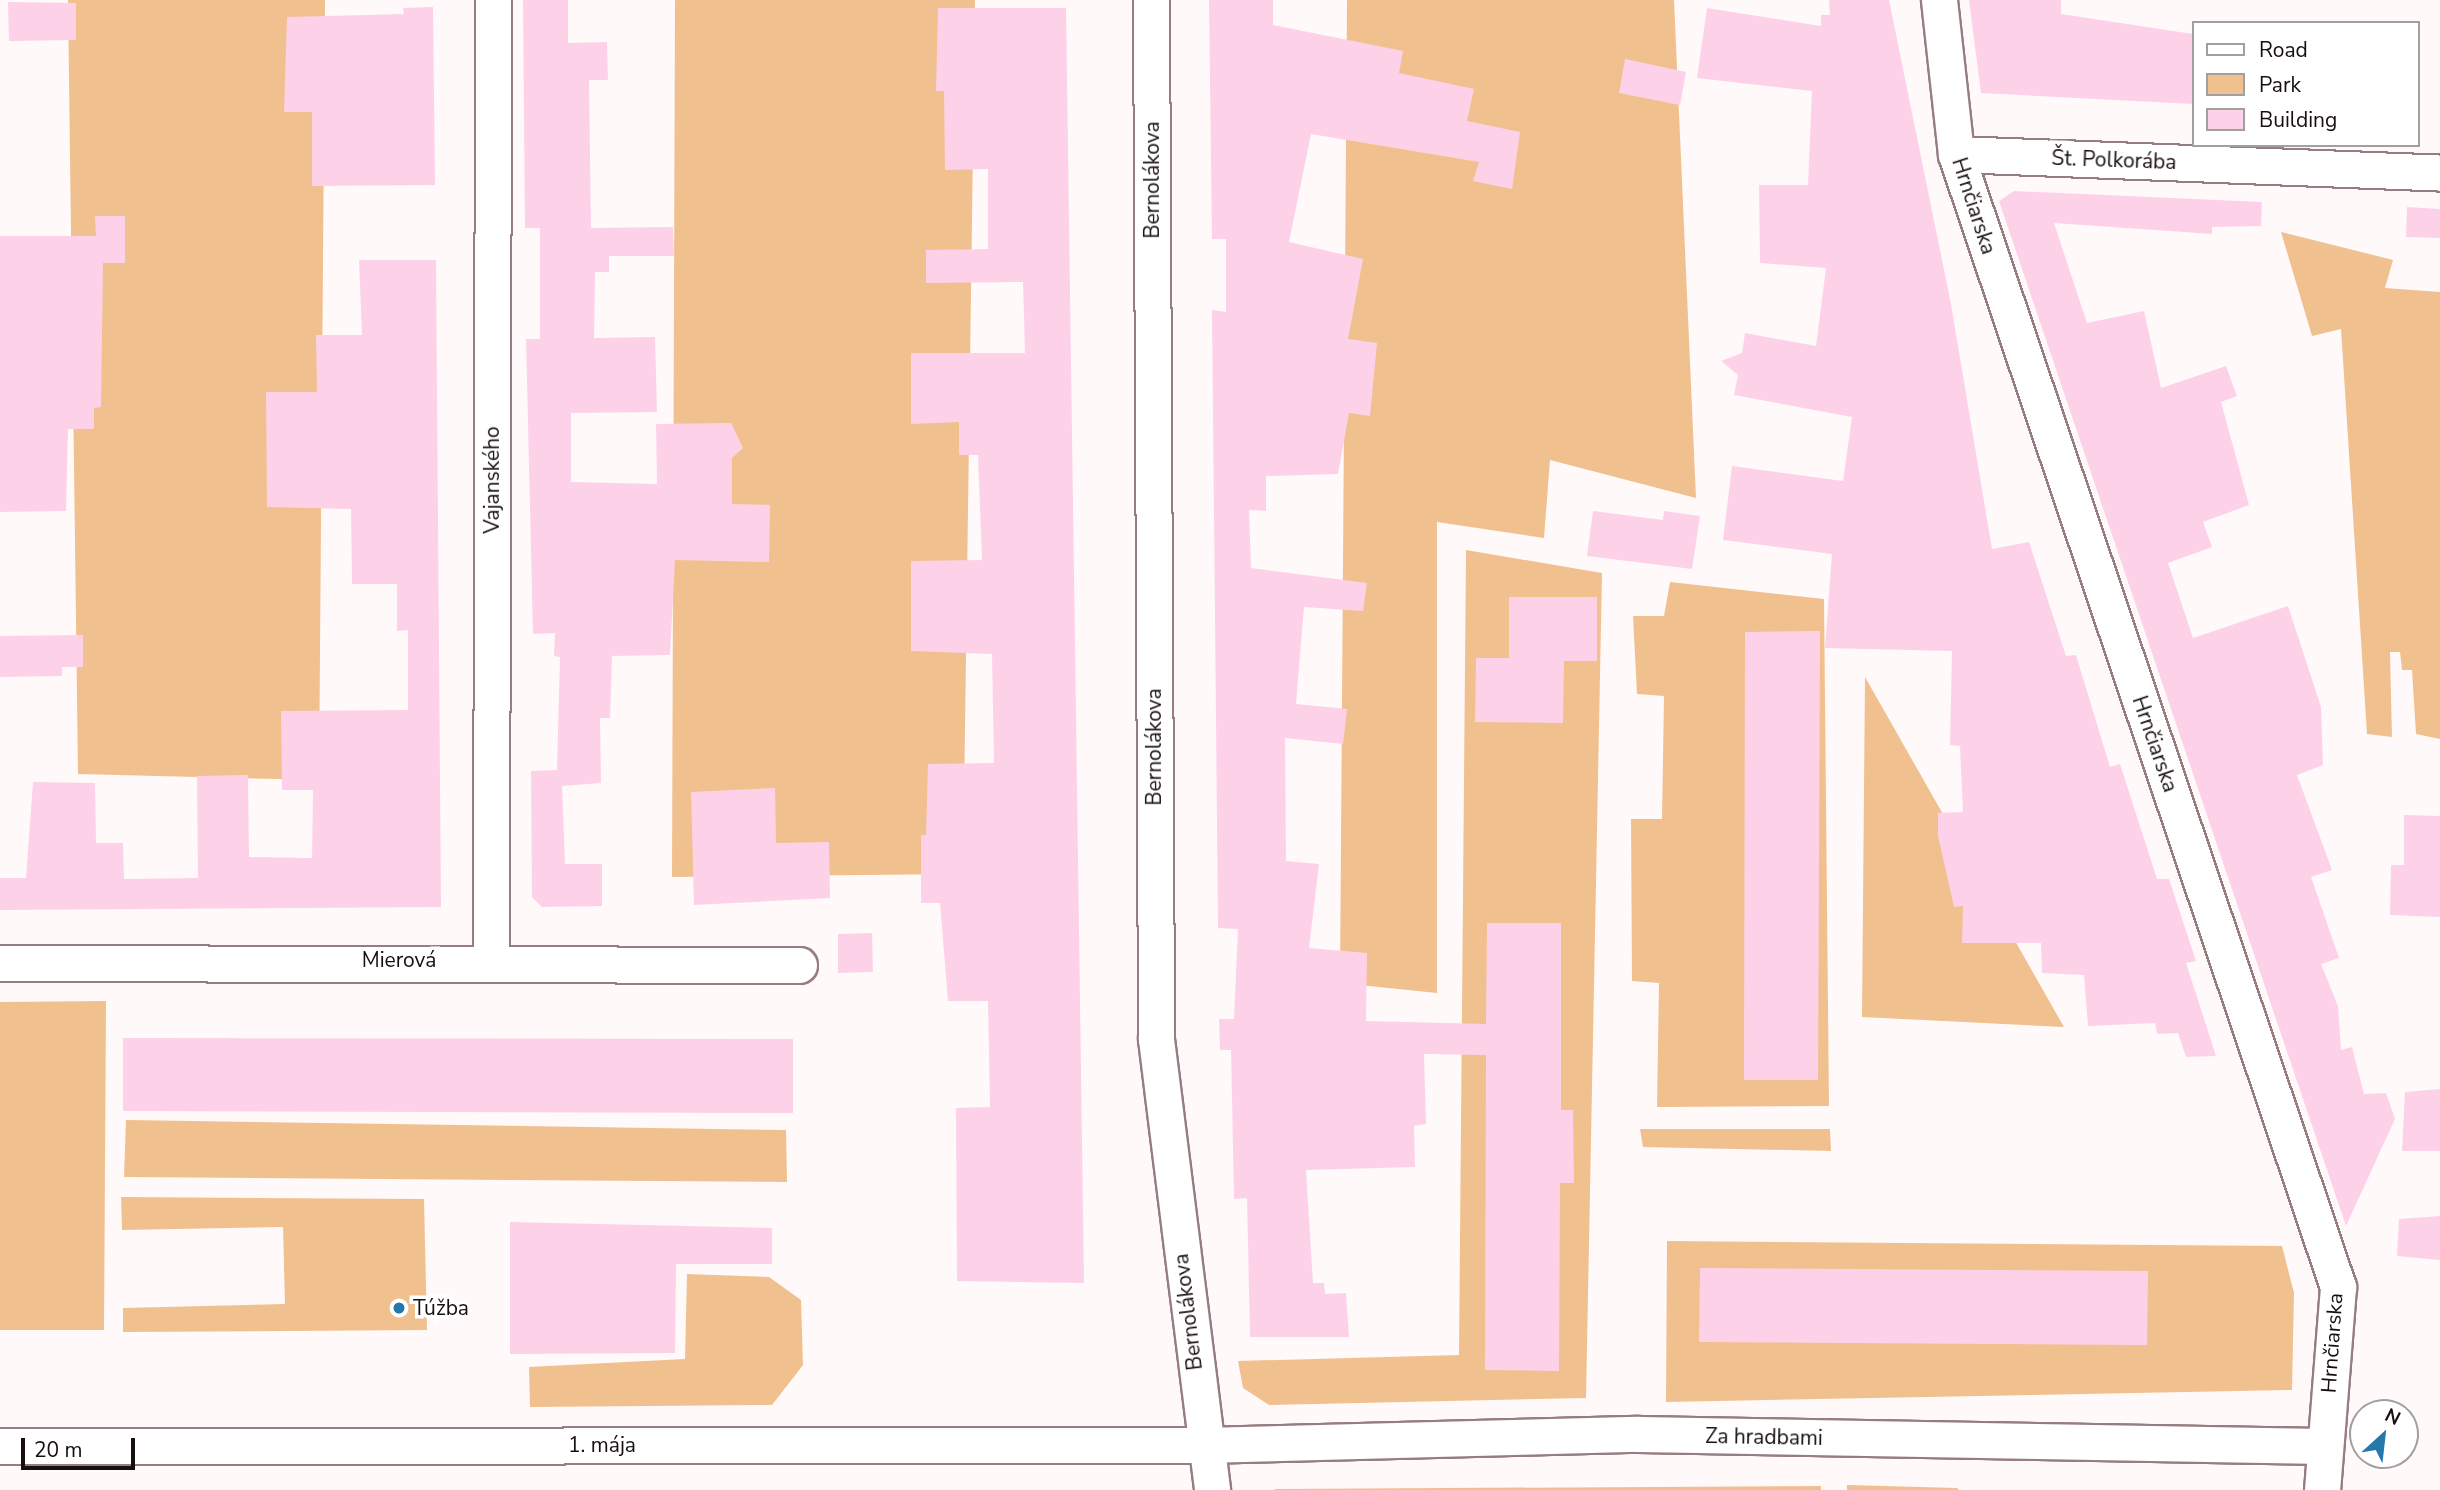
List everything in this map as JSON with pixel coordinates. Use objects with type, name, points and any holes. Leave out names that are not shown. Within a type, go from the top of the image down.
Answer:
[{"type":"street","name":"Vajanského","points":[[491,959],[493,0]]},
{"type":"street","name":"Bernolákova","points":[[1151,0],[1156,1039],[1204,1445],[1212,1490]]},
{"type":"street","name":"Hrnčiarska","points":[[1939,0],[1956,154],[2338,1287],[2322,1490]]},
{"type":"street","name":"Št. Polkorába","points":[[1956,154],[2440,173]]},
{"type":"street","name":"Mierová","points":[[0,963],[491,959],[799,965]]},
{"type":"street","name":"Za hradbami","points":[[1204,1445],[1638,1434],[2324,1446]]},
{"type":"street","name":"1. mája","points":[[0,1446],[1204,1445]]},
{"type":"green space","points":[[68,0],[325,0],[319,780],[78,774]]},
{"type":"green space","points":[[675,0],[975,0],[963,874],[672,877]]},
{"type":"green space","points":[[1347,0],[1674,0],[1696,498],[1550,460],[1544,538],[1437,522],[1437,993],[1340,983]]},
{"type":"green space","points":[[2281,232],[2393,260],[2385,288],[2440,292],[2440,739],[2416,734],[2412,670],[2402,670],[2400,652],[2390,652],[2392,737],[2367,734],[2341,329],[2312,336]]},
{"type":"green space","points":[[1466,550],[1602,573],[1586,1398],[1269,1405],[1243,1388],[1238,1361],[1459,1355]]},
{"type":"green space","points":[[1670,582],[1824,599],[1829,1106],[1657,1107],[1659,983],[1632,981],[1631,819],[1662,819],[1664,696],[1637,694],[1633,616],[1664,616]]},
{"type":"green space","points":[[1865,677],[2064,1027],[1862,1017]]},
{"type":"green space","points":[[106,1001],[104,1330],[0,1330],[0,1002]]},
{"type":"green space","points":[[126,1120],[786,1130],[787,1182],[124,1177]]},
{"type":"green space","points":[[1640,1129],[1830,1129],[1831,1151],[1643,1147]]},
{"type":"green space","points":[[121,1197],[424,1199],[427,1330],[123,1332],[123,1308],[285,1304],[283,1227],[122,1230]]},
{"type":"green space","points":[[1667,1241],[2282,1246],[2294,1293],[2292,1390],[1666,1402]]},
{"type":"green space","points":[[687,1274],[769,1277],[801,1300],[803,1365],[772,1405],[530,1407],[529,1367],[685,1359]]},
{"type":"green space","points":[[1847,1485],[1957,1488],[1959,1490],[1847,1490]]},
{"type":"green space","points":[[1821,1486],[1821,1490],[1273,1490],[1276,1489]]},
{"type":"building","points":[[523,0],[568,0],[568,43],[607,42],[608,80],[589,80],[591,228],[673,227],[674,256],[609,256],[609,272],[595,272],[594,338],[655,337],[657,412],[571,413],[571,482],[657,484],[656,424],[731,423],[743,448],[732,458],[732,504],[770,505],[769,562],[675,560],[670,655],[612,656],[610,718],[600,718],[601,783],[562,786],[565,864],[602,864],[602,906],[542,907],[532,897],[531,771],[557,770],[560,657],[554,656],[555,633],[533,634],[526,339],[540,339],[540,228],[525,228]]},
{"type":"building","points":[[1209,0],[1273,0],[1273,25],[1403,51],[1399,73],[1474,89],[1467,121],[1520,132],[1512,189],[1473,181],[1479,162],[1311,134],[1289,242],[1363,259],[1348,339],[1377,343],[1370,416],[1349,413],[1338,474],[1266,476],[1266,511],[1249,510],[1251,568],[1367,583],[1363,611],[1304,607],[1296,704],[1347,709],[1343,744],[1285,738],[1286,861],[1319,864],[1309,948],[1367,953],[1366,1021],[1486,1024],[1487,923],[1561,923],[1561,1110],[1573,1110],[1574,1183],[1560,1183],[1559,1371],[1485,1370],[1486,1055],[1424,1054],[1426,1124],[1414,1126],[1415,1167],[1306,1170],[1313,1283],[1324,1283],[1325,1294],[1346,1293],[1349,1337],[1250,1337],[1247,1198],[1234,1199],[1231,1050],[1220,1050],[1219,1019],[1234,1019],[1238,929],[1218,928],[1212,310],[1226,312],[1226,239],[1212,239]]},
{"type":"building","points":[[1829,0],[1889,0],[1951,304],[1992,549],[2029,542],[2066,656],[2076,655],[2110,767],[2120,764],[2157,879],[2169,879],[2196,961],[2186,963],[2216,1056],[2186,1057],[2178,1033],[2157,1034],[2155,1023],[2088,1026],[2084,975],[2042,973],[2041,943],[1962,943],[1963,906],[1954,907],[1938,836],[1938,813],[1963,812],[1960,746],[1950,745],[1952,651],[1825,648],[1832,554],[1723,540],[1732,466],[1843,481],[1852,417],[1734,395],[1738,375],[1721,361],[1742,353],[1745,333],[1816,346],[1826,268],[1760,263],[1759,185],[1808,185],[1812,91],[1697,78],[1707,8],[1821,26],[1821,15],[1830,15]]},
{"type":"building","points":[[1969,0],[2061,0],[2061,14],[2192,34],[2192,104],[1981,93]]},
{"type":"building","points":[[8,2],[76,3],[76,40],[9,41]]},
{"type":"building","points":[[433,7],[435,185],[312,186],[312,112],[284,112],[287,17],[404,14],[403,8]]},
{"type":"building","points":[[938,8],[1066,8],[1084,1283],[957,1281],[956,1108],[990,1107],[988,1001],[948,1001],[940,903],[921,903],[921,835],[926,835],[928,764],[994,763],[992,654],[911,651],[911,561],[982,560],[978,455],[959,455],[959,422],[911,424],[911,353],[1025,353],[1023,282],[926,283],[926,250],[988,249],[988,169],[945,170],[944,91],[936,91]]},
{"type":"building","points":[[1625,59],[1686,72],[1680,105],[1619,93]]},
{"type":"building","points":[[2014,191],[2262,202],[2261,226],[2212,227],[2212,234],[2054,223],[2087,323],[2144,311],[2161,388],[2226,366],[2237,396],[2221,402],[2249,505],[2203,522],[2212,547],[2168,563],[2193,638],[2288,606],[2321,707],[2323,765],[2297,775],[2332,870],[2311,877],[2339,958],[2321,964],[2338,1006],[2341,1050],[2352,1047],[2364,1094],[2386,1093],[2395,1119],[2346,1226],[1999,201]]},
{"type":"building","points":[[2407,207],[2440,209],[2440,238],[2406,237]]},
{"type":"building","points":[[95,216],[125,216],[125,263],[103,263],[101,407],[94,408],[94,429],[68,429],[66,511],[0,512],[0,236],[96,236]]},
{"type":"building","points":[[359,260],[436,260],[441,907],[0,910],[0,878],[26,878],[33,782],[95,783],[96,843],[123,843],[124,879],[198,878],[197,776],[248,775],[249,857],[312,858],[313,790],[282,790],[281,711],[408,710],[408,630],[397,631],[397,584],[352,584],[351,509],[267,507],[266,392],[317,392],[316,335],[362,335]]},
{"type":"building","points":[[1593,511],[1663,520],[1664,511],[1700,516],[1692,569],[1587,556]]},
{"type":"building","points":[[1509,597],[1597,597],[1597,661],[1564,661],[1563,723],[1475,722],[1476,658],[1509,658]]},
{"type":"building","points":[[1820,631],[1818,1080],[1744,1080],[1745,632]]},
{"type":"building","points":[[83,635],[83,667],[62,667],[62,676],[0,677],[0,636]]},
{"type":"building","points":[[775,788],[776,843],[829,842],[830,898],[694,905],[691,792]]},
{"type":"building","points":[[2404,815],[2440,816],[2440,917],[2390,915],[2391,865],[2404,865]]},
{"type":"building","points":[[872,933],[873,972],[838,973],[838,934]]},
{"type":"building","points":[[123,1038],[793,1039],[793,1113],[123,1111]]},
{"type":"building","points":[[2440,1089],[2440,1151],[2402,1151],[2405,1092]]},
{"type":"building","points":[[2440,1216],[2440,1260],[2397,1256],[2399,1219]]},
{"type":"building","points":[[510,1222],[772,1228],[772,1264],[676,1264],[675,1353],[510,1354]]},
{"type":"building","points":[[1700,1268],[2148,1271],[2147,1345],[1699,1342]]},
{"type":"place","name":"Túžba","points":[[399,1308]]}]
